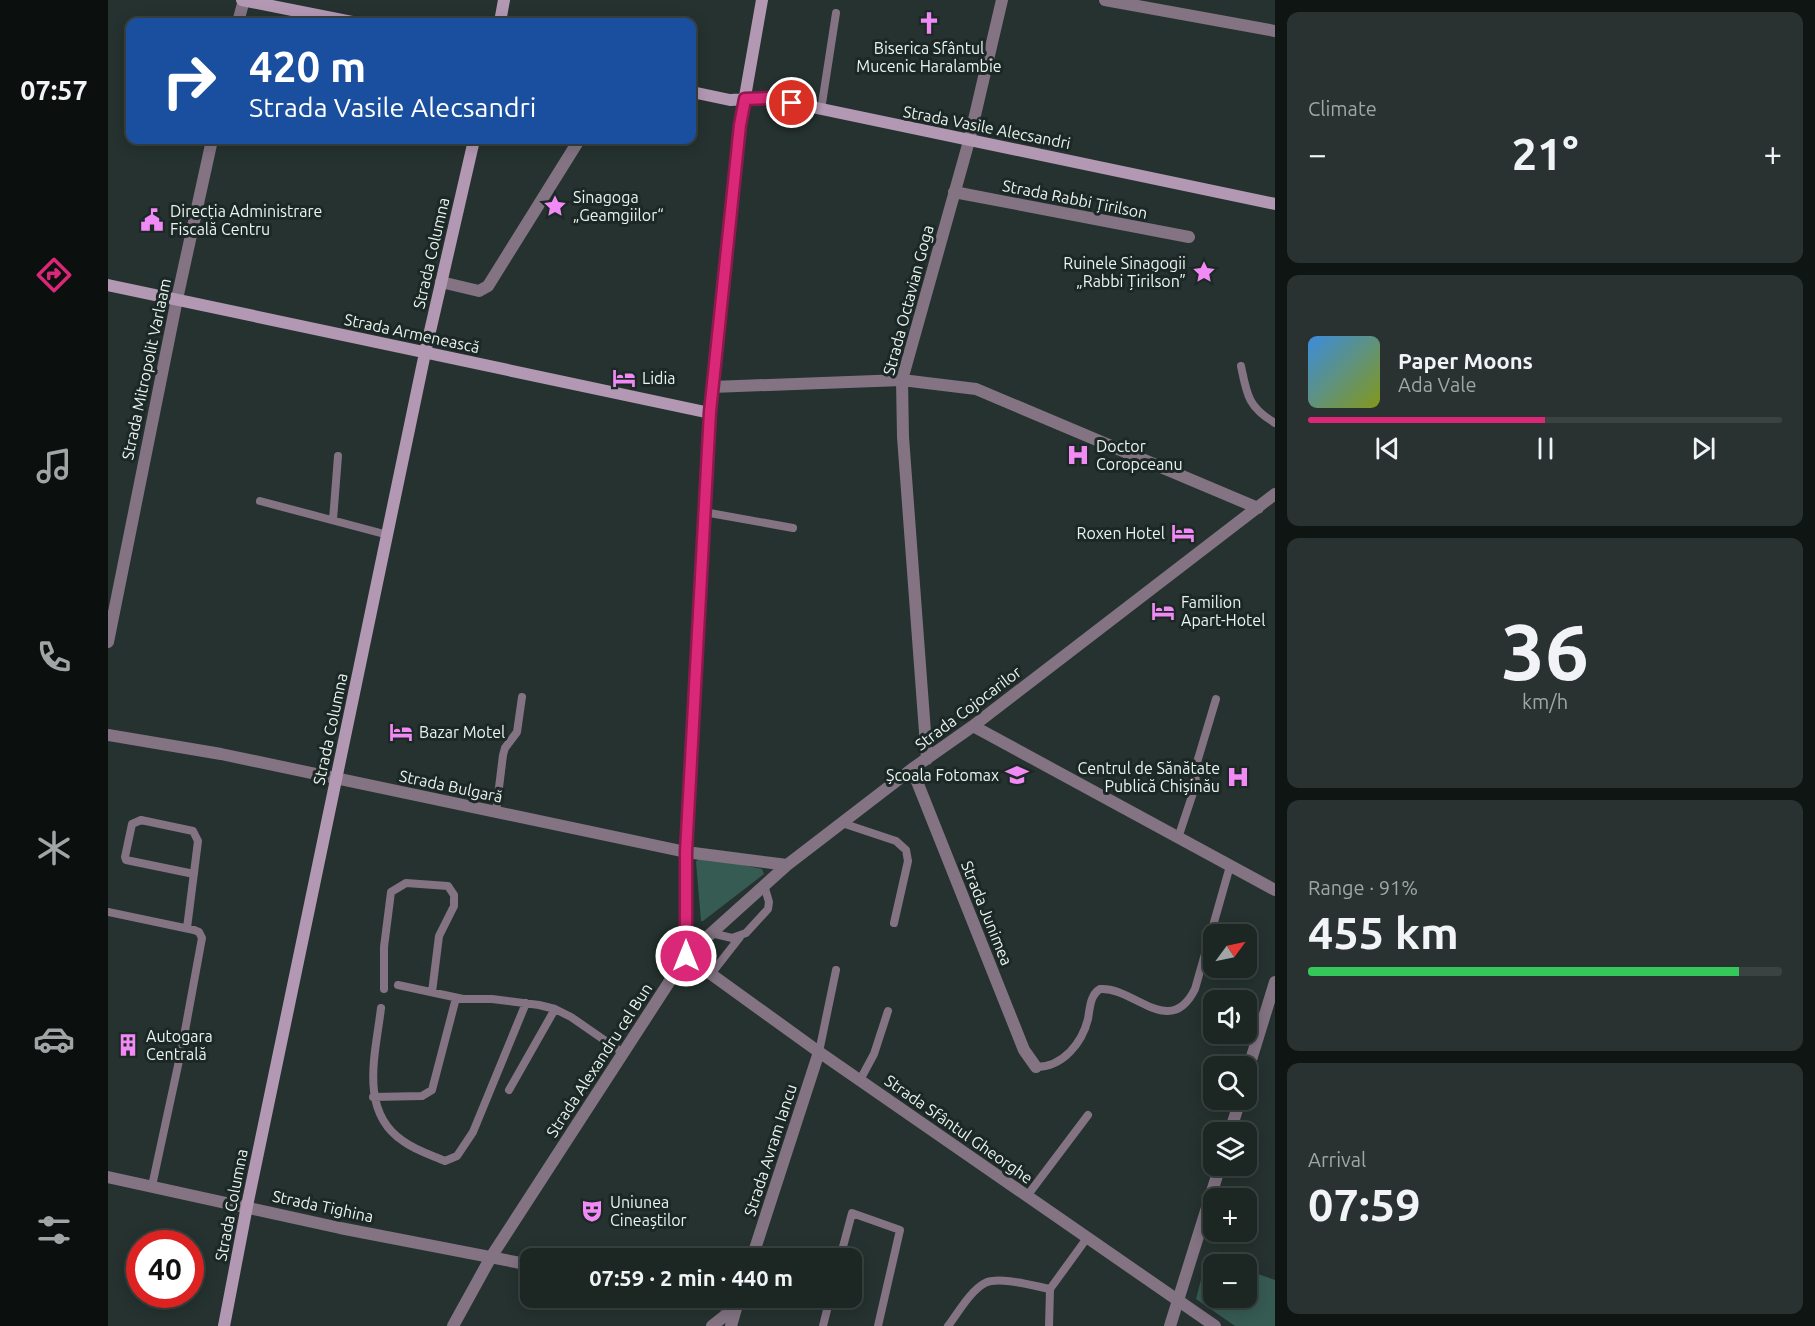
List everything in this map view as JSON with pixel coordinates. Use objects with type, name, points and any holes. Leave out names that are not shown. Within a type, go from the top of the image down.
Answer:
[{"type":"main road","points":[[243,0],[332,18]]},
{"type":"main road","points":[[501,18],[504,0]]},
{"type":"main road","points":[[710,412],[740,125],[762,0]]},
{"type":"main road","name":"Strada Vasile Alecsandri","points":[[696,93],[730,100],[769,98],[1275,204]]},
{"type":"main road","name":"Strada Columna","points":[[224,1326],[425,352],[473,144]]},
{"type":"main road","name":"Strada Armenească","points":[[108,285],[710,412]]},
{"type":"street","points":[[239,18],[243,0]]},
{"type":"street","name":"Strada Octavian Goga","points":[[927,759],[903,437],[902,380],[969,141],[1002,0]]},
{"type":"street","points":[[1105,0],[1275,31]]},
{"type":"street","name":"Strada Mitropolit Varlaam","points":[[108,642],[177,298],[211,144]]},
{"type":"street","points":[[441,282],[479,291],[488,286],[577,144]]},
{"type":"street","name":"Strada Rabbi Țirilson","points":[[954,192],[1189,237]]},
{"type":"street","points":[[712,387],[902,380],[976,389],[1257,508]]},
{"type":"street","points":[[686,956],[686,852],[710,412]]},
{"type":"street","name":"Strada Cojocarilor","points":[[686,956],[788,865],[1275,494]]},
{"type":"street","points":[[973,726],[1275,890]]},
{"type":"street","name":"Strada Bulgară","points":[[108,735],[221,754],[686,852],[788,865]]},
{"type":"street","name":"Strada Junimea","points":[[912,769],[1024,1050],[1036,1067]]},
{"type":"street","name":"Strada Sfântul Gheorghe","points":[[686,956],[819,1052],[1215,1326]]},
{"type":"street","name":"Strada Alexandru cel Bun","points":[[453,1326],[491,1257],[686,956]]},
{"type":"street","points":[[1252,1056],[1275,982]]},
{"type":"street","name":"Strada Avram Iancu","points":[[755,1248],[819,1052]]},
{"type":"street","points":[[1170,1326],[1217,1176]]},
{"type":"street","name":"Strada Tighina","points":[[108,1177],[340,1228],[520,1263]]},
{"type":"street","points":[[712,1326],[731,1308]]},
{"type":"street","points":[[731,1326],[736,1308]]},
{"type":"lane","points":[[821,110],[836,13]]},
{"type":"lane","points":[[1241,366],[1249,402],[1275,423]]},
{"type":"lane","points":[[333,520],[338,456]]},
{"type":"lane","points":[[260,501],[388,534]]},
{"type":"lane","points":[[704,512],[793,528]]},
{"type":"lane","points":[[496,812],[503,755],[520,724],[522,698]]},
{"type":"lane","points":[[1178,838],[1196,784],[1195,769],[1216,699]]},
{"type":"lane","points":[[187,928],[194,874],[198,841],[193,831],[141,820],[132,824],[126,860],[194,874]]},
{"type":"lane","points":[[842,823],[896,840],[906,850],[908,861],[894,923]]},
{"type":"lane","points":[[1036,1067],[1058,1062],[1074,1048],[1087,1022],[1093,995],[1100,989],[1162,1010],[1175,1010],[1188,1002],[1197,982],[1230,866]]},
{"type":"lane","points":[[384,989],[384,947],[391,892],[406,883],[448,886],[454,895],[454,906],[439,936],[432,992]]},
{"type":"lane","points":[[711,974],[740,937],[760,920],[768,909],[769,902],[764,885]]},
{"type":"lane","points":[[108,912],[199,932],[202,944],[152,1186]]},
{"type":"lane","points":[[711,933],[724,938],[740,937]]},
{"type":"lane","points":[[819,1052],[836,970]]},
{"type":"lane","points":[[398,985],[456,998],[526,1003],[555,1010],[571,1017],[623,1053]]},
{"type":"lane","points":[[373,1097],[422,1096],[432,1090],[456,998]]},
{"type":"lane","points":[[381,1008],[373,1077],[373,1097],[378,1112],[390,1131],[403,1142],[445,1161],[457,1156],[473,1132],[526,1003]]},
{"type":"lane","points":[[509,1090],[555,1010]]},
{"type":"lane","points":[[860,1080],[874,1054],[888,1011]]},
{"type":"lane","points":[[1027,1196],[1088,1115]]},
{"type":"lane","points":[[843,1248],[852,1213],[900,1230],[878,1326]]},
{"type":"lane","points":[[1049,1326],[1050,1289],[1087,1238]]},
{"type":"lane","points":[[948,1326],[976,1290],[987,1282],[1004,1281],[1050,1289]]},
{"type":"lane","points":[[823,1326],[828,1308]]},
{"type":"green space","points":[[701,856],[762,869],[764,874],[701,921],[696,862]]},
{"type":"green space","points":[[1203,1272],[1203,1304],[1196,1299]]},
{"type":"green space","points":[[1257,1274],[1275,1280],[1275,1326],[1235,1326],[1209,1308],[1257,1308]]},
{"type":"place","name":"Biserica Sfântul Mucenic Haralambie","points":[[929,23]]},
{"type":"place","name":"Sinagoga „Geamgiilor“","points":[[555,206]]},
{"type":"place","name":"Direcția Administrare Fiscală Centru","points":[[152,220]]},
{"type":"place","name":"Ruinele Sinagogii „Rabbi Țirilson”","points":[[1204,272]]},
{"type":"place","name":"Lidia","points":[[624,378]]},
{"type":"place","name":"Doctor Coropceanu","points":[[1078,455]]},
{"type":"place","name":"Roxen Hotel","points":[[1183,533]]},
{"type":"place","name":"Familion Apart-Hotel","points":[[1163,611]]},
{"type":"place","name":"Bazar Motel","points":[[401,732]]},
{"type":"place","name":"Școala Fotomax","points":[[1017,775]]},
{"type":"place","name":"Centrul de Sănătate Publică Chișinău","points":[[1238,777]]},
{"type":"place","name":"Autogara Centrală","points":[[128,1045]]},
{"type":"place","name":"Uniunea Cineaștilor","points":[[592,1211]]},
{"type":"route","points":[[686,956],[686,852],[710,412],[740,125],[745,99],[769,98],[792,103]]}]
